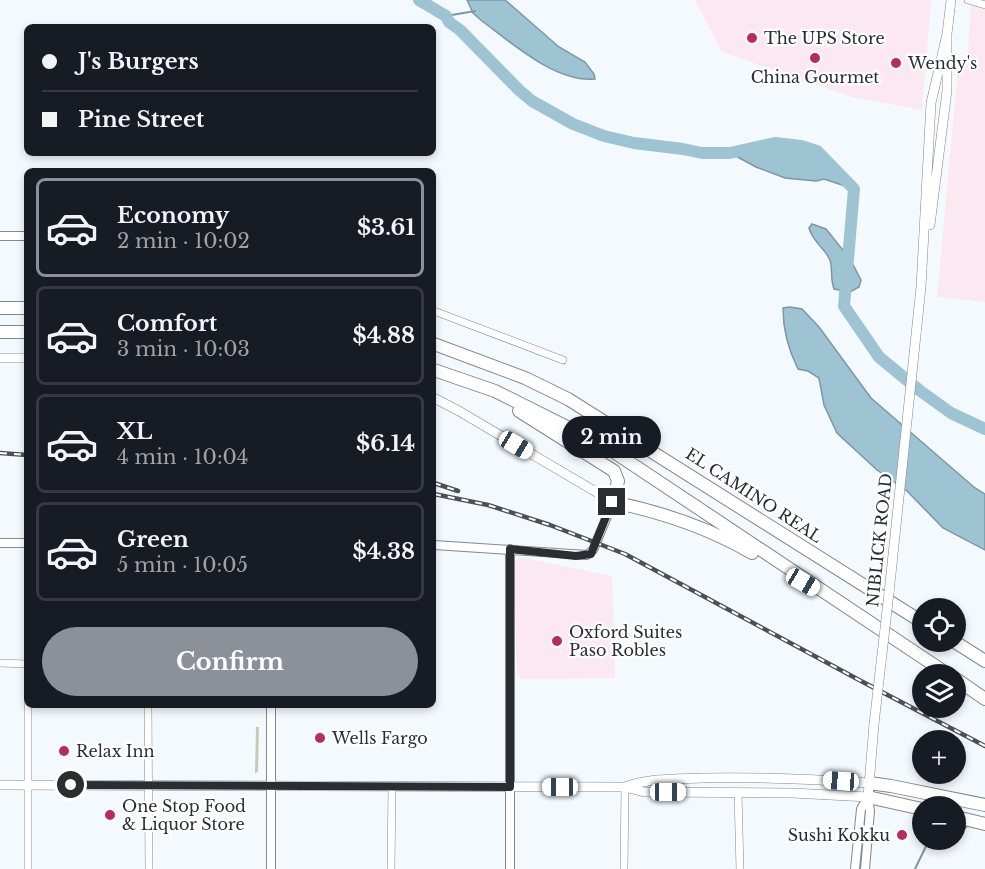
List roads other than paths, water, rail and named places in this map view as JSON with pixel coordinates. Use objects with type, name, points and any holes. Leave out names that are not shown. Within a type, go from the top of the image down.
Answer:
[{"type":"highway","points":[[0,308],[24,308]]},
{"type":"highway","points":[[0,332],[24,332]]},
{"type":"highway","points":[[436,338],[473,358]]},
{"type":"highway","name":"EL CAMINO REAL","points":[[436,345],[525,378],[568,399],[912,616]]},
{"type":"highway","points":[[436,371],[495,392],[605,446],[933,664]]},
{"type":"highway","points":[[495,392],[514,408],[614,471],[618,481],[612,502],[684,522],[722,538],[861,616]]},
{"type":"highway","points":[[966,649],[985,661]]},
{"type":"highway","points":[[966,686],[985,699]]},
{"type":"highway","points":[[869,783],[985,805]]},
{"type":"highway","points":[[868,797],[912,807]]},
{"type":"highway","points":[[966,819],[985,824]]},
{"type":"main road","name":"NIBLICK ROAD","points":[[921,287],[931,103],[947,34],[951,0]]},
{"type":"main road","name":"NIBLICK ROAD","points":[[868,797],[921,287],[947,91],[947,34]]},
{"type":"main road","points":[[0,358],[24,358]]},
{"type":"main road","points":[[436,399],[612,502]]},
{"type":"main road","points":[[624,787],[644,780],[728,777],[869,783]]},
{"type":"main road","points":[[0,785],[624,787],[644,792],[738,792],[868,797]]},
{"type":"street","points":[[968,0],[985,5]]},
{"type":"street","points":[[0,236],[24,236]]},
{"type":"street","points":[[436,312],[563,360]]},
{"type":"street","points":[[436,545],[510,549],[576,556],[591,554],[612,502]]},
{"type":"street","points":[[0,543],[24,543]]},
{"type":"street","points":[[510,549],[510,869]]},
{"type":"street","points":[[0,663],[24,664]]},
{"type":"street","points":[[28,708],[28,869]]},
{"type":"street","points":[[148,708],[149,869]]},
{"type":"street","points":[[271,708],[271,869]]},
{"type":"street","points":[[391,869],[392,786]]},
{"type":"street","points":[[624,787],[624,869]]},
{"type":"street","points":[[738,792],[740,869]]},
{"type":"street","points":[[855,869],[861,809],[868,797]]},
{"type":"street","points":[[865,869],[870,811],[868,797]]},
{"type":"water","points":[[467,0],[505,0],[559,47],[585,62],[595,79],[580,79],[565,75],[535,60],[482,21],[473,13]]},
{"type":"water","points":[[775,143],[801,146],[817,151],[854,189],[824,179],[816,181],[785,178],[756,167],[730,153]]},
{"type":"water","points":[[812,224],[826,229],[850,259],[861,280],[859,287],[850,292],[834,289],[830,260],[811,233],[809,228]]},
{"type":"water","points":[[783,308],[802,309],[819,327],[871,398],[975,488],[985,494],[985,550],[943,528],[907,491],[877,470],[837,433],[824,405],[819,378],[808,371],[798,369],[791,354],[783,316]]},
{"type":"waterway","points":[[419,0],[446,16],[449,22],[532,101],[573,124],[604,136],[702,153],[730,153],[775,143],[801,146],[817,151],[854,189],[844,306],[879,357],[951,413],[985,429]]},
{"type":"waterway","points":[[446,16],[475,11]]},
{"type":"waterway","points":[[915,869],[924,850]]},
{"type":"railway","points":[[0,453],[24,455]]},
{"type":"railway","points":[[436,484],[458,491]]},
{"type":"railway","points":[[436,494],[488,505],[550,525],[625,554],[985,746]]},
{"type":"place","name":"The UPS Store","points":[[752,38]]},
{"type":"place","name":"China Gourmet","points":[[815,58]]},
{"type":"place","name":"Wendy's","points":[[896,63]]},
{"type":"place","name":"Oxford Suites Paso Robles","points":[[557,641]]},
{"type":"place","name":"Wells Fargo","points":[[320,738]]},
{"type":"place","name":"Relax Inn","points":[[64,751]]},
{"type":"place","name":"One Stop Food & Liquor Store","points":[[110,815]]},
{"type":"place","name":"Sushi Kokku","points":[[902,835]]}]
